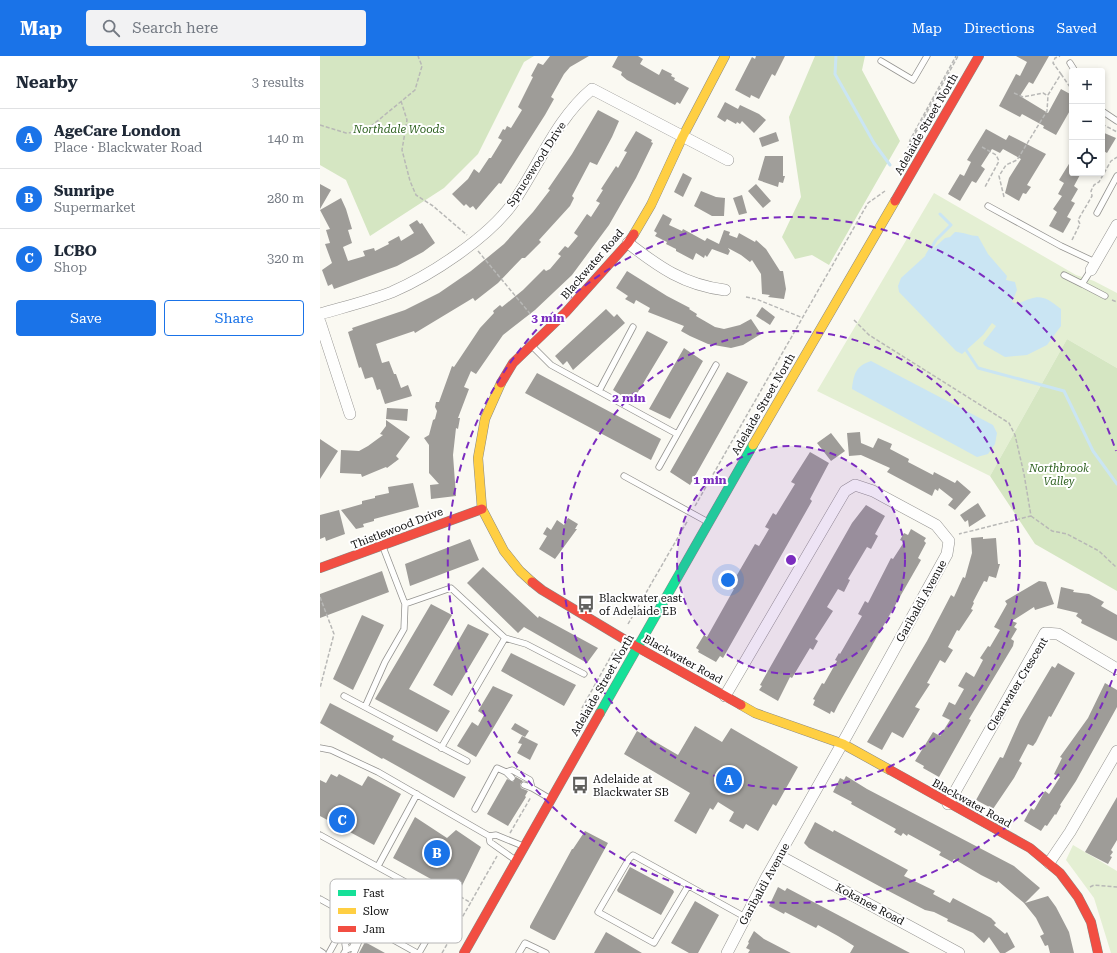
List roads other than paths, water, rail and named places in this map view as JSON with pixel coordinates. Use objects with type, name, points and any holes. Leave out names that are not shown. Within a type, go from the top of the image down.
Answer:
[{"type":"street","name":"Blackwater Road","points":[[725,56],[683,136],[651,205],[628,243],[593,284],[513,363],[500,384],[485,419],[478,458],[482,509],[504,551],[520,571],[542,590],[637,647],[755,713],[843,744],[948,804],[1030,848],[1060,873],[1078,897],[1091,922],[1097,943],[1098,953]]},
{"type":"street","name":"Adelaide Street North","points":[[464,953],[708,522],[979,56]]},
{"type":"street","name":"Sprucewood Drive","points":[[320,314],[392,292],[442,265],[486,231],[512,204],[571,110],[592,89],[728,160]]},
{"type":"street","points":[[1093,266],[1117,225]]},
{"type":"street","points":[[628,243],[662,268],[680,279],[708,288],[725,290]]},
{"type":"street","points":[[320,322],[350,414]]},
{"type":"street","name":"Garibaldi Avenue","points":[[725,696],[845,491],[856,485],[873,492],[936,525],[949,541],[947,554],[843,744],[745,917],[727,953]]},
{"type":"street","name":"Thistlewood Drive","points":[[320,568],[482,509]]},
{"type":"street","name":"Clearwater Crescent","points":[[948,804],[1045,633],[1058,634],[1117,669]]},
{"type":"street","points":[[1049,863],[1070,832],[1117,751]]},
{"type":"street","name":"Kokanee Road","points":[[780,856],[960,953]]},
{"type":"lane","points":[[881,61],[913,80],[927,56]]},
{"type":"lane","points":[[1070,63],[1073,68]]},
{"type":"lane","points":[[1105,113],[1117,120]]},
{"type":"lane","points":[[1097,213],[1117,176]]},
{"type":"lane","points":[[988,206],[1061,246],[1093,266],[1082,284]]},
{"type":"lane","points":[[1064,275],[1105,296]]},
{"type":"lane","points":[[599,391],[633,326]]},
{"type":"lane","points":[[532,345],[551,365],[677,434]]},
{"type":"lane","points":[[659,467],[716,365]]},
{"type":"lane","points":[[624,476],[708,522]]},
{"type":"lane","points":[[365,707],[385,662],[404,629],[405,604],[383,545]]},
{"type":"lane","points":[[405,604],[451,588],[505,638],[526,644],[584,674]]},
{"type":"lane","points":[[441,748],[505,638]]},
{"type":"lane","points":[[344,696],[466,761]]},
{"type":"lane","points":[[320,748],[331,750],[417,794],[489,836],[496,835],[524,846]]},
{"type":"lane","points":[[475,809],[497,768],[506,772],[512,778]]},
{"type":"lane","points":[[506,772],[512,770],[530,780],[534,789]]},
{"type":"lane","points":[[524,786],[534,789],[551,799]]},
{"type":"lane","points":[[378,866],[417,794]]},
{"type":"lane","points":[[320,835],[401,879]]},
{"type":"lane","points":[[489,836],[490,842],[516,860]]},
{"type":"lane","points":[[688,886],[654,943],[598,912],[629,859],[633,855],[745,917]]},
{"type":"lane","points":[[320,899],[330,904]]},
{"type":"lane","points":[[519,953],[525,942],[546,953]]},
{"type":"lane","points":[[329,953],[335,943]]},
{"type":"lane","points":[[354,953],[358,943]]},
{"type":"lane","points":[[400,943],[418,953],[424,943]]},
{"type":"water","points":[[955,232],[978,236],[988,254],[1007,276],[1006,280],[1015,282],[1017,290],[1012,302],[1018,304],[1036,297],[1050,301],[1061,309],[1061,326],[1047,345],[1027,355],[1005,357],[983,343],[996,326],[992,323],[983,335],[962,354],[956,351],[899,292],[898,286],[901,278],[945,238],[950,237]]},
{"type":"water","points":[[871,361],[993,425],[997,433],[995,444],[988,454],[977,457],[852,389],[855,374],[859,368]]},
{"type":"waterway","points":[[836,56],[835,74],[874,143],[890,165]]},
{"type":"waterway","points":[[927,259],[927,255],[936,240],[951,225],[940,214]]},
{"type":"waterway","points":[[964,347],[978,368],[1064,391],[1093,451],[1117,484]]},
{"type":"place","name":"Blackwater east of Adelaide EB","points":[[586,604]]},
{"type":"place","name":"AgeCare London","points":[[729,780]]},
{"type":"place","name":"Adelaide at Blackwater SB","points":[[580,785]]},
{"type":"place","name":"LCBO","points":[[342,820]]},
{"type":"place","name":"Sunripe","points":[[437,853]]},
{"type":"park label","name":"Northdale Woods","points":[[399,129]]},
{"type":"park label","name":"Northbrook Valley","points":[[1059,474]]}]
